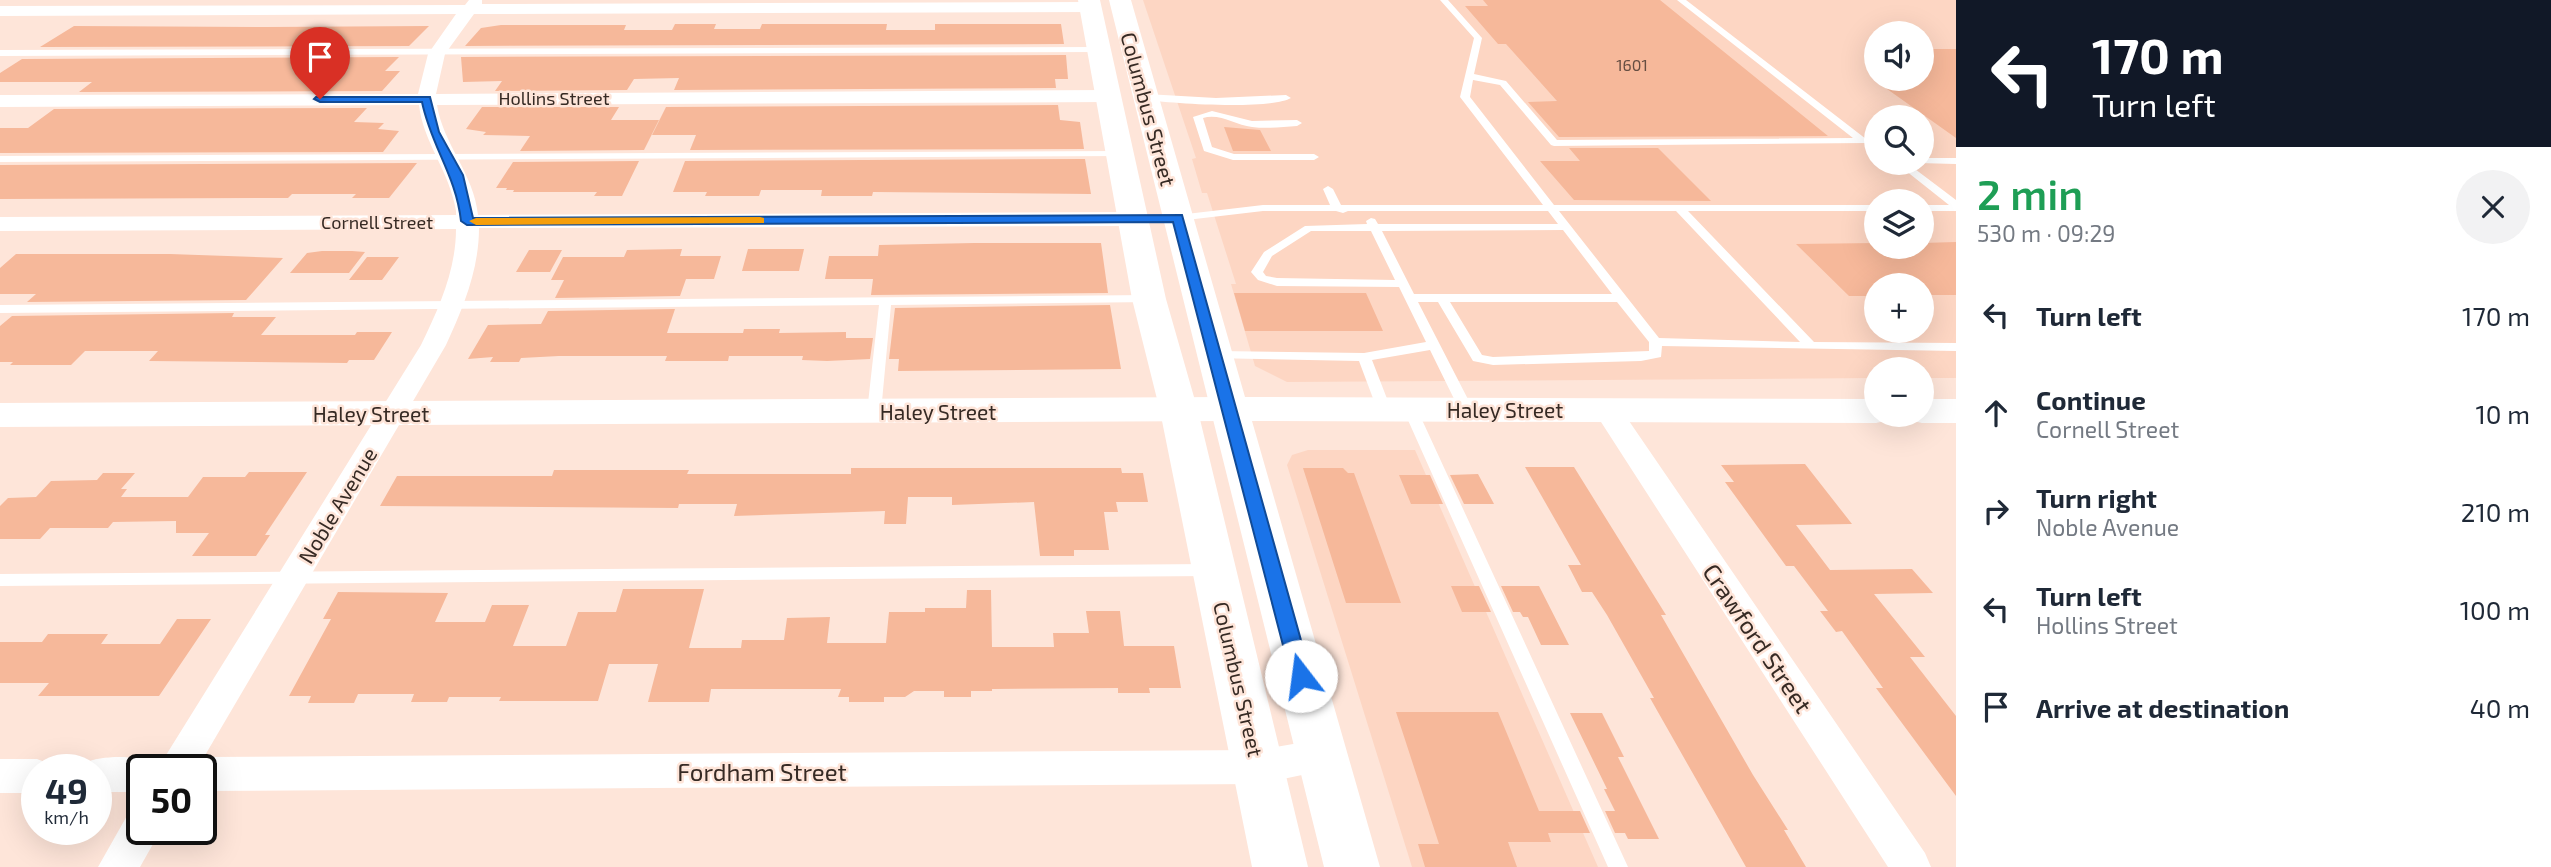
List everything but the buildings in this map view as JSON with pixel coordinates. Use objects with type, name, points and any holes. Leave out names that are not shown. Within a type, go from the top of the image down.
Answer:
[{"type":"main road","points":[[1090,3],[1121,3]]},
{"type":"main road","name":"Columbus Street","points":[[1090,3],[1149,299],[1179,411],[1280,867]]},
{"type":"main road","name":"Columbus Street","points":[[1121,3],[1352,867]]},
{"type":"main road","points":[[1107,96],[1146,97]]},
{"type":"main road","points":[[1132,219],[1178,218]]},
{"type":"main road","name":"Haley Street","points":[[1228,409],[1606,408],[1864,411]]},
{"type":"main road","points":[[1934,411],[1956,411]]},
{"type":"street","points":[[0,11],[473,5],[1090,3]]},
{"type":"street","name":"Noble Avenue","points":[[186,754],[392,413],[438,335],[450,307],[463,269],[467,221],[465,200],[457,175],[434,132],[426,99],[428,79],[437,52],[473,5]]},
{"type":"street","name":"Hollins Street","points":[[0,101],[1107,96]]},
{"type":"street","name":"Cornell Street","points":[[0,224],[1132,219]]},
{"type":"street","name":"Crawford Street","points":[[1606,408],[1910,867]]},
{"type":"street","name":"Haley Street","points":[[0,415],[1228,409]]},
{"type":"street","name":"Fordham Street","points":[[217,774],[1259,767],[1322,756]]},
{"type":"street","points":[[0,776],[21,776]]},
{"type":"street","points":[[118,867],[131,845]]},
{"type":"lane","points":[[1442,298],[1478,358],[1493,361],[1641,357],[1656,354],[1655,342],[1465,97],[1478,38],[1444,0]]},
{"type":"lane","points":[[1469,76],[1503,82],[1554,143],[1863,141],[1681,0]]},
{"type":"lane","points":[[0,54],[1098,50]]},
{"type":"lane","points":[[1146,97],[1191,101],[1262,101],[1286,98]]},
{"type":"lane","points":[[1297,124],[1249,124],[1228,114],[1198,117],[1208,149],[1233,157],[1314,157]]},
{"type":"lane","points":[[0,159],[1119,154]]},
{"type":"lane","points":[[1934,161],[1956,161]]},
{"type":"lane","points":[[1916,175],[1956,206]]},
{"type":"lane","points":[[1328,189],[1337,208],[1370,218],[1466,409]]},
{"type":"lane","points":[[1934,207],[1956,206]]},
{"type":"lane","points":[[1678,207],[1811,346]]},
{"type":"lane","points":[[1178,218],[1263,208],[1864,208]]},
{"type":"lane","points":[[1403,284],[1277,282],[1262,278],[1257,272],[1268,254],[1309,228],[1566,227]]},
{"type":"lane","points":[[1410,298],[1621,298]]},
{"type":"lane","points":[[0,309],[1149,299]]},
{"type":"lane","points":[[874,412],[885,303]]},
{"type":"lane","points":[[1655,342],[1956,347]]},
{"type":"lane","points":[[1214,355],[1364,357],[1434,345]]},
{"type":"lane","points":[[1364,357],[1397,409],[1618,867]]},
{"type":"lane","points":[[0,580],[1214,570]]},
{"type":"shaded area","points":[[1143,0],[1956,0],[1956,378],[1934,378],[1934,357],[1864,357],[1864,378],[1287,382],[1255,366],[1231,284],[1236,284],[1207,193],[1202,193],[1192,159],[1196,158]]},
{"type":"shaded area","points":[[1308,450],[1415,450],[1598,867],[1412,867],[1287,465],[1292,455]]},
{"type":"slow traffic","points":[[476,221],[760,220]]},
{"type":"route","points":[[320,99],[426,99],[434,132],[457,175],[465,200],[467,221],[1178,218],[1301,676]]}]
